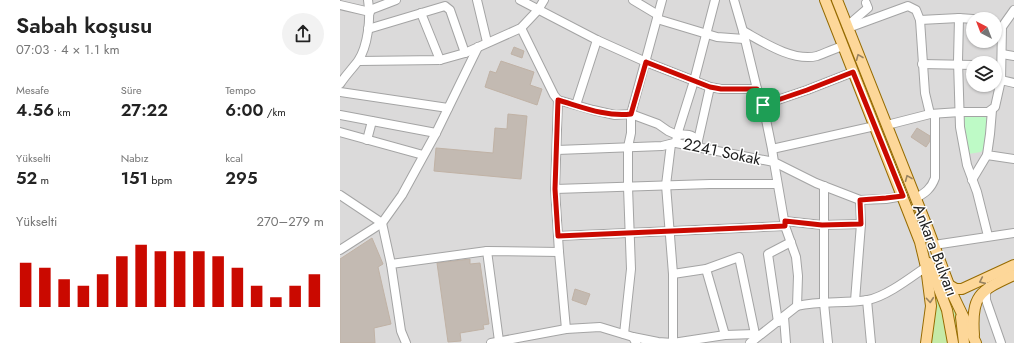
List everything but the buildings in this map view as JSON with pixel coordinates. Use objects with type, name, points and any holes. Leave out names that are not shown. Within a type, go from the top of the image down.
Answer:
[{"type":"main road","name":"Ankara Bulvarı","points":[[825,0],[920,242],[940,289],[950,320],[953,343]]},
{"type":"main road","name":"Ankara Bulvarı","points":[[837,0],[949,285],[975,341]]},
{"type":"main road","name":"Ankara Bulvarı","points":[[920,242],[926,267],[931,306],[926,343]]},
{"type":"main road","points":[[949,285],[956,289],[962,289],[1014,265]]},
{"type":"main road","points":[[975,341],[973,322],[976,302],[982,293],[989,287],[1014,275]]},
{"type":"main road","points":[[961,311],[964,343]]},
{"type":"street","points":[[340,84],[342,74],[358,61],[365,44],[370,11],[368,0]]},
{"type":"street","points":[[340,5],[370,11],[396,0]]},
{"type":"street","points":[[477,0],[487,42]]},
{"type":"street","points":[[520,0],[597,40],[694,81],[710,87],[721,89],[757,89]]},
{"type":"street","points":[[358,61],[440,60],[465,53],[521,28],[538,10],[544,0]]},
{"type":"street","points":[[632,0],[658,17],[707,34],[717,37],[744,35],[788,54],[816,56],[843,46]]},
{"type":"street","points":[[624,334],[631,269],[628,147],[631,133],[631,114],[662,0]]},
{"type":"street","points":[[672,343],[673,274],[666,185],[674,141],[694,81],[715,0]]},
{"type":"street","points":[[734,0],[757,89],[763,105],[774,162],[824,186],[860,200],[903,196]]},
{"type":"street","points":[[847,27],[871,20],[911,3],[916,10],[920,20],[925,93],[932,114],[935,178],[932,187],[916,198]]},
{"type":"street","points":[[368,29],[445,6],[450,10],[465,53]]},
{"type":"street","points":[[847,27],[867,6],[871,20]]},
{"type":"street","points":[[1014,10],[1008,21],[1002,27],[1002,54],[1014,56]]},
{"type":"street","points":[[421,13],[440,60]]},
{"type":"street","points":[[960,18],[958,64],[960,127],[967,165],[977,192],[988,236]]},
{"type":"street","points":[[920,20],[966,18]]},
{"type":"street","points":[[521,28],[554,95],[558,100],[615,115],[631,114]]},
{"type":"street","points":[[576,105],[597,40]]},
{"type":"street","points":[[340,250],[382,223],[402,195],[436,133],[478,47]]},
{"type":"street","points":[[922,64],[966,65]]},
{"type":"street","points":[[763,105],[853,72]]},
{"type":"street","points":[[1002,80],[1014,83]]},
{"type":"street","points":[[698,144],[710,87]]},
{"type":"street","points":[[340,92],[448,108]]},
{"type":"street","points":[[972,180],[987,155],[992,110],[995,107],[999,92]]},
{"type":"street","points":[[558,100],[555,189],[558,252],[566,329]]},
{"type":"street","points":[[886,125],[932,114],[988,112],[992,110]]},
{"type":"street","name":"2241 Sokak","points":[[631,114],[658,124],[668,131],[674,141],[698,144],[774,162],[785,223],[796,257],[798,276],[797,306]]},
{"type":"street","points":[[340,115],[436,133]]},
{"type":"street","points":[[367,140],[372,121]]},
{"type":"street","points":[[772,149],[875,126]]},
{"type":"street","points":[[340,132],[423,155]]},
{"type":"street","points":[[557,150],[662,146],[674,141]]},
{"type":"street","points":[[987,155],[1014,158]]},
{"type":"street","points":[[555,189],[666,185],[777,184]]},
{"type":"street","points":[[824,186],[824,303],[828,343]]},
{"type":"street","points":[[340,195],[382,223],[391,264],[400,331],[406,343]]},
{"type":"street","points":[[856,301],[861,224],[860,200]]},
{"type":"street","points":[[558,236],[785,223],[824,225],[861,224]]},
{"type":"street","points":[[934,245],[1014,232]]},
{"type":"street","points":[[786,343],[768,254],[791,242]]},
{"type":"street","points":[[391,264],[487,251],[558,252]]},
{"type":"street","points":[[487,251],[496,342],[566,329],[600,327],[624,334],[634,340],[657,343],[672,343],[725,335],[757,334]]},
{"type":"street","points":[[673,274],[706,269],[739,257],[757,334]]},
{"type":"street","points":[[750,343],[757,334],[781,319],[797,306],[808,303],[856,301],[874,298],[891,290],[926,267]]},
{"type":"street","points":[[706,269],[725,335]]},
{"type":"street","points":[[989,287],[986,294],[986,300],[1001,343]]},
{"type":"street","points":[[867,300],[870,343]]},
{"type":"shaded area","points":[[340,0],[1014,0],[1014,343],[340,343]]},
{"type":"green space","points":[[980,115],[989,119],[984,148],[981,152],[968,154],[962,117]]},
{"type":"green space","points":[[920,242],[952,293],[976,343],[926,343],[931,306]]},
{"type":"route","points":[[646,62],[710,87],[721,89],[757,89],[763,105],[853,72],[903,196],[860,200],[861,224],[822,225],[785,221],[785,226],[558,236],[555,189],[558,100],[615,115],[631,114],[646,62]]}]
